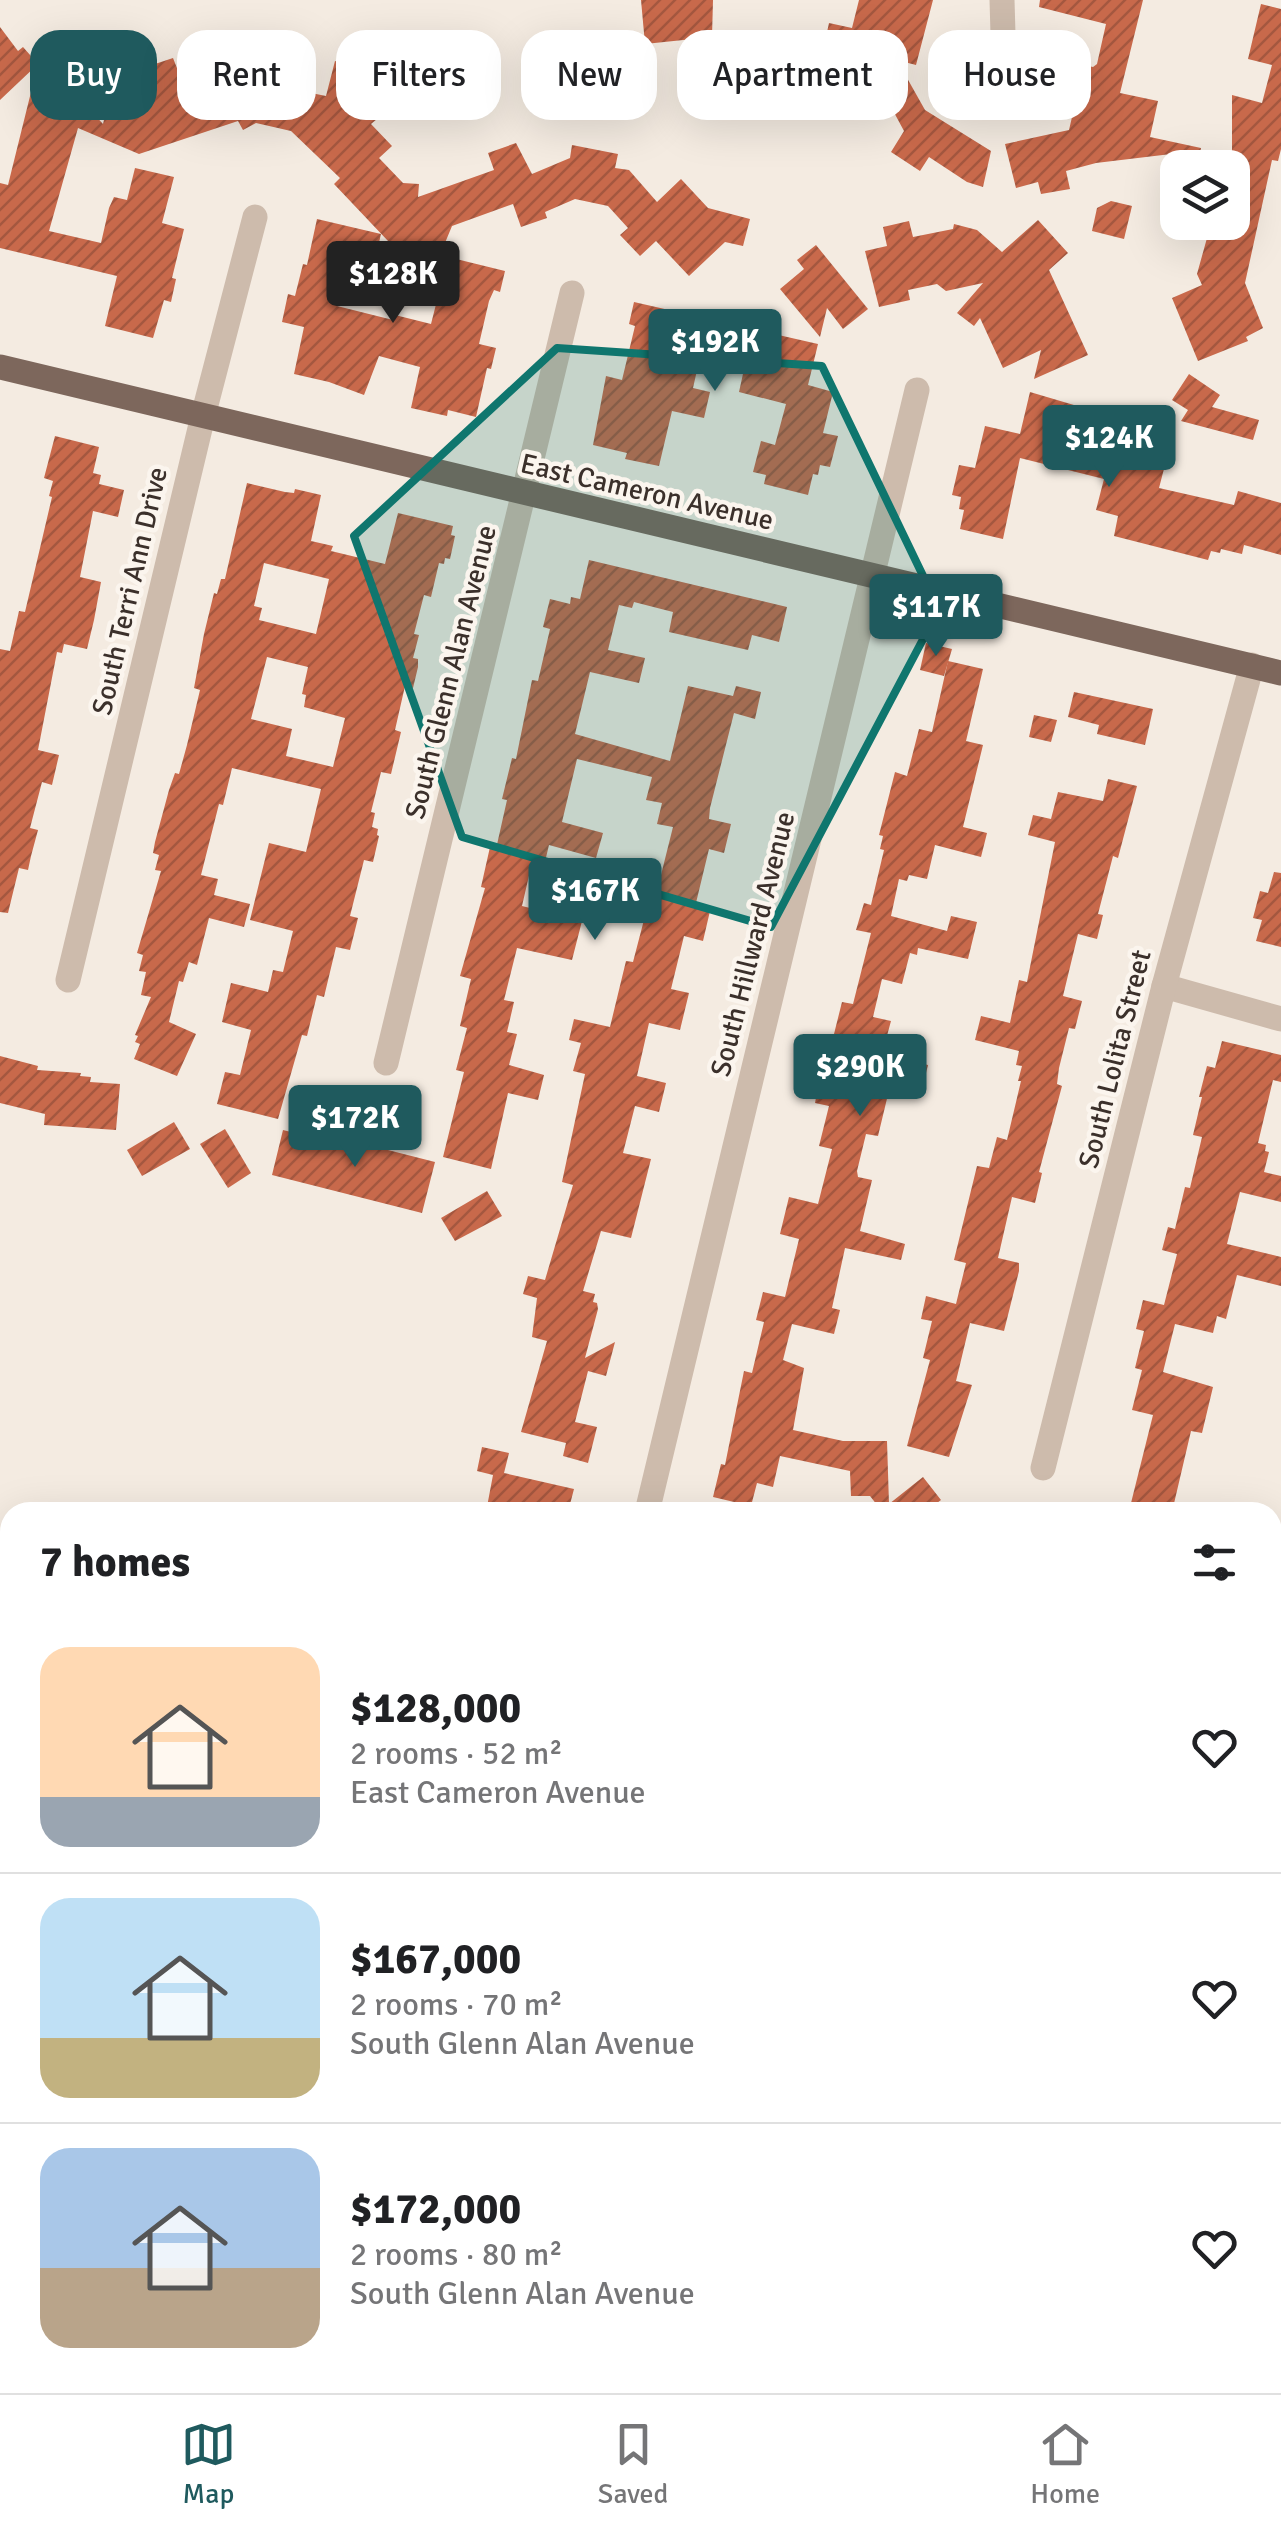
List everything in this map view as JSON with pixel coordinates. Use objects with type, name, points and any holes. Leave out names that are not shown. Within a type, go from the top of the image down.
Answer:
[{"type":"main road","name":"East Cameron Avenue","points":[[0,368],[1281,673]]},
{"type":"street","points":[[1002,0],[1003,30]]},
{"type":"street","name":"South Terri Ann Drive","points":[[68,980],[203,416],[255,217]]},
{"type":"street","name":"South Glenn Alan Avenue","points":[[386,1063],[572,294]]},
{"type":"street","name":"South Hillward Avenue","points":[[649,1502],[917,390]]},
{"type":"street","name":"South Lolita Street","points":[[1043,1468],[1164,986],[1252,665]]},
{"type":"street","points":[[1164,986],[1281,1019]]},
{"type":"highlighted area","points":[[557,348],[822,366],[939,609],[771,927],[462,837],[354,536]]},
{"type":"building","points":[[641,0],[713,0],[712,30],[677,30],[677,41],[657,43],[657,30],[644,30]]},
{"type":"building","points":[[859,0],[933,0],[916,65],[908,63],[908,30],[827,30],[829,23],[852,28]]},
{"type":"building","points":[[1040,0],[1143,0],[1120,93],[1158,101],[1150,137],[1201,150],[1160,150],[1160,155],[1066,171],[1070,189],[1041,194],[1038,182],[1016,188],[1005,144],[1069,130],[1071,120],[1091,120],[1091,67],[1097,64],[1106,24],[1039,7]]},
{"type":"building","points":[[1261,4],[1281,9],[1281,149],[1278,161],[1272,160],[1245,283],[1263,328],[1246,337],[1248,341],[1198,361],[1172,298],[1202,285],[1197,274],[1206,240],[1250,240],[1250,150],[1232,150],[1232,95],[1262,103],[1272,65],[1248,59]]},
{"type":"building","points":[[0,27],[18,51],[23,47],[30,55],[30,72],[0,100]]},
{"type":"building","points":[[173,58],[177,68],[177,120],[316,120],[316,94],[326,96],[336,61],[336,120],[376,120],[371,124],[392,146],[379,158],[403,183],[419,184],[418,197],[494,170],[488,153],[516,143],[532,174],[570,158],[572,145],[618,154],[615,168],[629,170],[657,202],[681,179],[708,208],[750,219],[743,246],[725,242],[689,276],[656,241],[640,256],[620,235],[628,228],[608,206],[575,199],[545,212],[547,218],[521,227],[513,204],[452,226],[440,255],[411,242],[388,241],[334,184],[340,178],[291,131],[256,123],[243,130],[238,121],[139,154],[78,128],[49,231],[101,243],[109,208],[114,197],[127,200],[135,168],[174,177],[162,223],[184,229],[172,278],[176,279],[171,302],[164,300],[153,338],[105,326],[117,276],[0,248],[0,183],[8,185],[30,96],[30,120],[99,120],[103,124],[104,120],[157,120],[157,63]]},
{"type":"building","points":[[908,80],[928,112],[928,120],[941,120],[991,151],[983,187],[967,182],[929,157],[920,171],[891,152],[904,131],[898,120],[908,120]]},
{"type":"building","points":[[1111,201],[1132,206],[1124,239],[1092,231],[1097,208]]},
{"type":"building","points":[[317,219],[381,234],[374,264],[348,257],[337,306],[393,320],[395,315],[431,324],[448,257],[505,271],[500,292],[494,290],[489,301],[479,344],[496,348],[491,369],[487,368],[476,417],[448,410],[447,416],[411,408],[420,367],[379,356],[364,395],[294,374],[304,327],[282,322],[288,294],[295,296],[303,264],[307,265]]},
{"type":"building","points":[[1038,220],[1068,253],[1049,270],[1088,355],[1034,379],[1041,350],[1003,368],[980,318],[974,326],[957,313],[983,283],[946,291],[937,284],[908,290],[910,300],[879,307],[865,251],[887,246],[883,227],[909,221],[913,237],[953,229],[954,224],[977,230],[1002,252]]},
{"type":"building","points":[[816,245],[868,309],[843,329],[827,308],[820,337],[780,289],[804,269],[797,260]]},
{"type":"building","points":[[634,302],[818,344],[808,385],[833,392],[823,433],[838,436],[830,467],[820,465],[818,475],[813,474],[808,495],[764,484],[766,475],[753,472],[761,441],[775,445],[786,404],[739,392],[750,342],[704,339],[693,388],[710,392],[704,418],[672,411],[659,466],[625,459],[627,453],[593,445],[606,376],[622,380],[635,326],[629,324]]},
{"type":"building","points":[[1189,374],[1220,395],[1212,407],[1259,420],[1253,440],[1181,421],[1188,410],[1172,400]]},
{"type":"building","points":[[1030,392],[1084,408],[1076,443],[1165,465],[1159,488],[1234,505],[1238,491],[1281,503],[1281,555],[1244,545],[1242,554],[1221,549],[1220,553],[1211,551],[1208,560],[1114,536],[1118,516],[1096,510],[1104,479],[1020,458],[1003,539],[960,529],[964,510],[959,509],[961,497],[952,495],[959,465],[975,468],[985,426],[1020,434]]},
{"type":"building","points":[[55,436],[99,447],[93,473],[101,475],[99,484],[124,490],[118,517],[93,511],[80,577],[101,582],[94,620],[87,649],[64,644],[62,653],[57,652],[38,750],[59,755],[52,785],[42,782],[30,828],[38,830],[28,870],[19,868],[8,913],[0,912],[0,649],[10,651],[19,611],[25,612],[52,497],[49,496],[53,481],[44,478]]},
{"type":"building","points":[[247,483],[321,495],[311,541],[333,546],[331,551],[385,564],[398,513],[453,526],[450,559],[439,563],[431,597],[424,595],[414,634],[419,635],[413,658],[418,659],[418,667],[413,688],[405,686],[395,730],[401,732],[391,774],[381,772],[371,812],[375,813],[372,827],[378,829],[379,836],[373,862],[364,860],[350,916],[358,918],[350,950],[336,947],[324,997],[317,995],[278,1119],[217,1104],[225,1072],[240,1075],[251,1030],[222,1022],[231,983],[268,992],[273,970],[283,972],[293,931],[250,920],[269,843],[306,852],[321,789],[232,768],[201,875],[218,879],[214,895],[250,904],[244,927],[209,918],[197,965],[189,962],[183,982],[179,981],[169,1022],[196,1034],[177,1076],[134,1059],[140,1044],[135,1042],[135,1035],[151,997],[141,995],[146,972],[139,971],[143,955],[137,953],[161,871],[155,870],[159,855],[153,853],[155,842],[187,745],[200,690],[194,688],[214,593],[217,594],[221,579],[225,579]],"holes":[[[264,563],[329,579],[316,634],[259,620],[262,608],[254,606]],[[267,657],[308,667],[302,694],[306,695],[304,707],[345,718],[333,767],[286,756],[292,729],[251,719]]]},
{"type":"building","points":[[589,560],[787,607],[779,642],[752,635],[748,650],[669,632],[673,612],[634,602],[632,608],[619,605],[608,650],[645,658],[639,683],[590,672],[575,734],[670,761],[688,686],[733,696],[736,686],[761,692],[755,719],[734,713],[710,808],[709,819],[731,824],[724,853],[709,849],[695,907],[710,911],[703,941],[684,936],[671,989],[689,993],[680,1030],[649,1023],[637,1076],[666,1083],[659,1112],[635,1106],[623,1153],[651,1159],[631,1238],[601,1231],[583,1291],[595,1294],[593,1302],[598,1309],[585,1358],[615,1342],[606,1376],[588,1371],[575,1422],[597,1427],[588,1463],[563,1456],[566,1443],[521,1432],[547,1341],[532,1337],[537,1298],[523,1294],[528,1276],[545,1280],[573,1185],[562,1182],[585,1074],[573,1071],[581,1043],[569,1040],[574,1019],[610,1027],[626,961],[633,962],[645,916],[626,911],[635,873],[660,879],[673,827],[657,824],[662,803],[646,800],[652,777],[577,759],[562,822],[603,833],[596,858],[549,845],[543,870],[531,867],[522,906],[582,921],[572,960],[517,948],[504,1000],[514,1002],[507,1032],[517,1034],[509,1065],[544,1075],[538,1100],[508,1093],[491,1169],[443,1157],[464,1072],[456,1070],[467,1028],[460,1026],[471,979],[460,976],[485,888],[481,887],[490,847],[496,849],[507,800],[502,799],[512,758],[516,759],[532,680],[538,681],[550,629],[543,627],[550,599],[570,604],[571,597],[580,599]]},
{"type":"building","points":[[926,643],[952,649],[944,676],[920,670]]},
{"type":"building","points":[[948,661],[983,669],[966,741],[983,745],[963,827],[987,833],[981,857],[935,845],[927,879],[909,875],[907,881],[899,879],[891,916],[947,931],[951,916],[977,922],[968,959],[918,948],[917,955],[910,953],[902,984],[882,979],[873,1017],[891,1021],[882,1054],[928,1065],[922,1089],[891,1082],[878,1136],[866,1134],[857,1171],[858,1177],[872,1180],[860,1231],[905,1244],[901,1260],[845,1248],[832,1308],[840,1310],[834,1334],[792,1324],[783,1360],[804,1368],[793,1430],[843,1441],[887,1441],[889,1502],[851,1496],[850,1471],[780,1456],[773,1487],[757,1483],[752,1502],[713,1497],[721,1464],[725,1465],[744,1371],[752,1373],[764,1322],[756,1320],[763,1292],[785,1297],[799,1239],[780,1234],[789,1197],[818,1204],[832,1149],[819,1146],[829,1106],[815,1103],[829,1037],[833,1038],[842,1002],[853,1004],[871,933],[856,930],[864,903],[871,905],[884,850],[880,849],[883,836],[879,835],[895,772],[907,776],[919,729],[932,732]]},
{"type":"building","points":[[1074,692],[1153,709],[1145,745],[1097,734],[1099,725],[1068,717]]},
{"type":"building","points":[[1034,715],[1057,720],[1051,742],[1029,737]]},
{"type":"building","points":[[1108,779],[1137,786],[1118,858],[1113,856],[1098,914],[1103,915],[1097,939],[1078,934],[1063,996],[1082,1001],[1075,1029],[1069,1028],[1059,1068],[1057,1084],[1062,1086],[1039,1172],[1042,1173],[1035,1203],[1012,1197],[998,1258],[1019,1263],[1019,1271],[1004,1331],[970,1323],[956,1381],[972,1385],[949,1457],[907,1446],[930,1360],[923,1358],[932,1321],[921,1319],[926,1296],[956,1304],[966,1263],[954,1260],[977,1166],[989,1168],[997,1137],[1007,1140],[1021,1081],[1022,1066],[1016,1065],[1019,1051],[975,1040],[981,1016],[1010,1023],[1019,980],[1027,982],[1055,842],[1028,835],[1033,815],[1051,819],[1058,792],[1103,801]]},
{"type":"building","points":[[1274,872],[1281,873],[1281,947],[1256,941],[1262,920],[1253,918],[1260,891],[1268,893]]},
{"type":"building","points":[[1222,1041],[1281,1055],[1281,1082],[1273,1080],[1258,1143],[1266,1145],[1265,1151],[1269,1152],[1264,1172],[1281,1176],[1281,1202],[1240,1192],[1227,1244],[1281,1257],[1281,1286],[1237,1275],[1226,1319],[1217,1316],[1213,1333],[1175,1324],[1163,1372],[1213,1387],[1202,1433],[1191,1431],[1174,1502],[1131,1502],[1153,1415],[1132,1410],[1142,1370],[1135,1368],[1144,1331],[1136,1329],[1143,1300],[1164,1305],[1177,1254],[1162,1250],[1168,1227],[1175,1229],[1185,1187],[1190,1188],[1202,1137],[1193,1135],[1199,1097],[1207,1066],[1215,1068]]},
{"type":"building","points":[[0,1056],[38,1066],[37,1070],[81,1073],[80,1076],[91,1077],[90,1082],[120,1084],[116,1130],[44,1125],[45,1114],[0,1103]]},
{"type":"building","points":[[174,1122],[190,1149],[142,1176],[127,1150]]},
{"type":"building","points":[[225,1129],[251,1173],[228,1188],[200,1144]]},
{"type":"building","points":[[283,1130],[331,1142],[333,1136],[435,1162],[422,1213],[272,1175]]},
{"type":"building","points":[[487,1191],[502,1216],[455,1241],[441,1218]]},
{"type":"building","points":[[482,1447],[509,1453],[504,1473],[574,1489],[571,1502],[488,1502],[493,1475],[477,1471]]},
{"type":"building","points":[[923,1477],[941,1500],[938,1502],[892,1502]]}]
